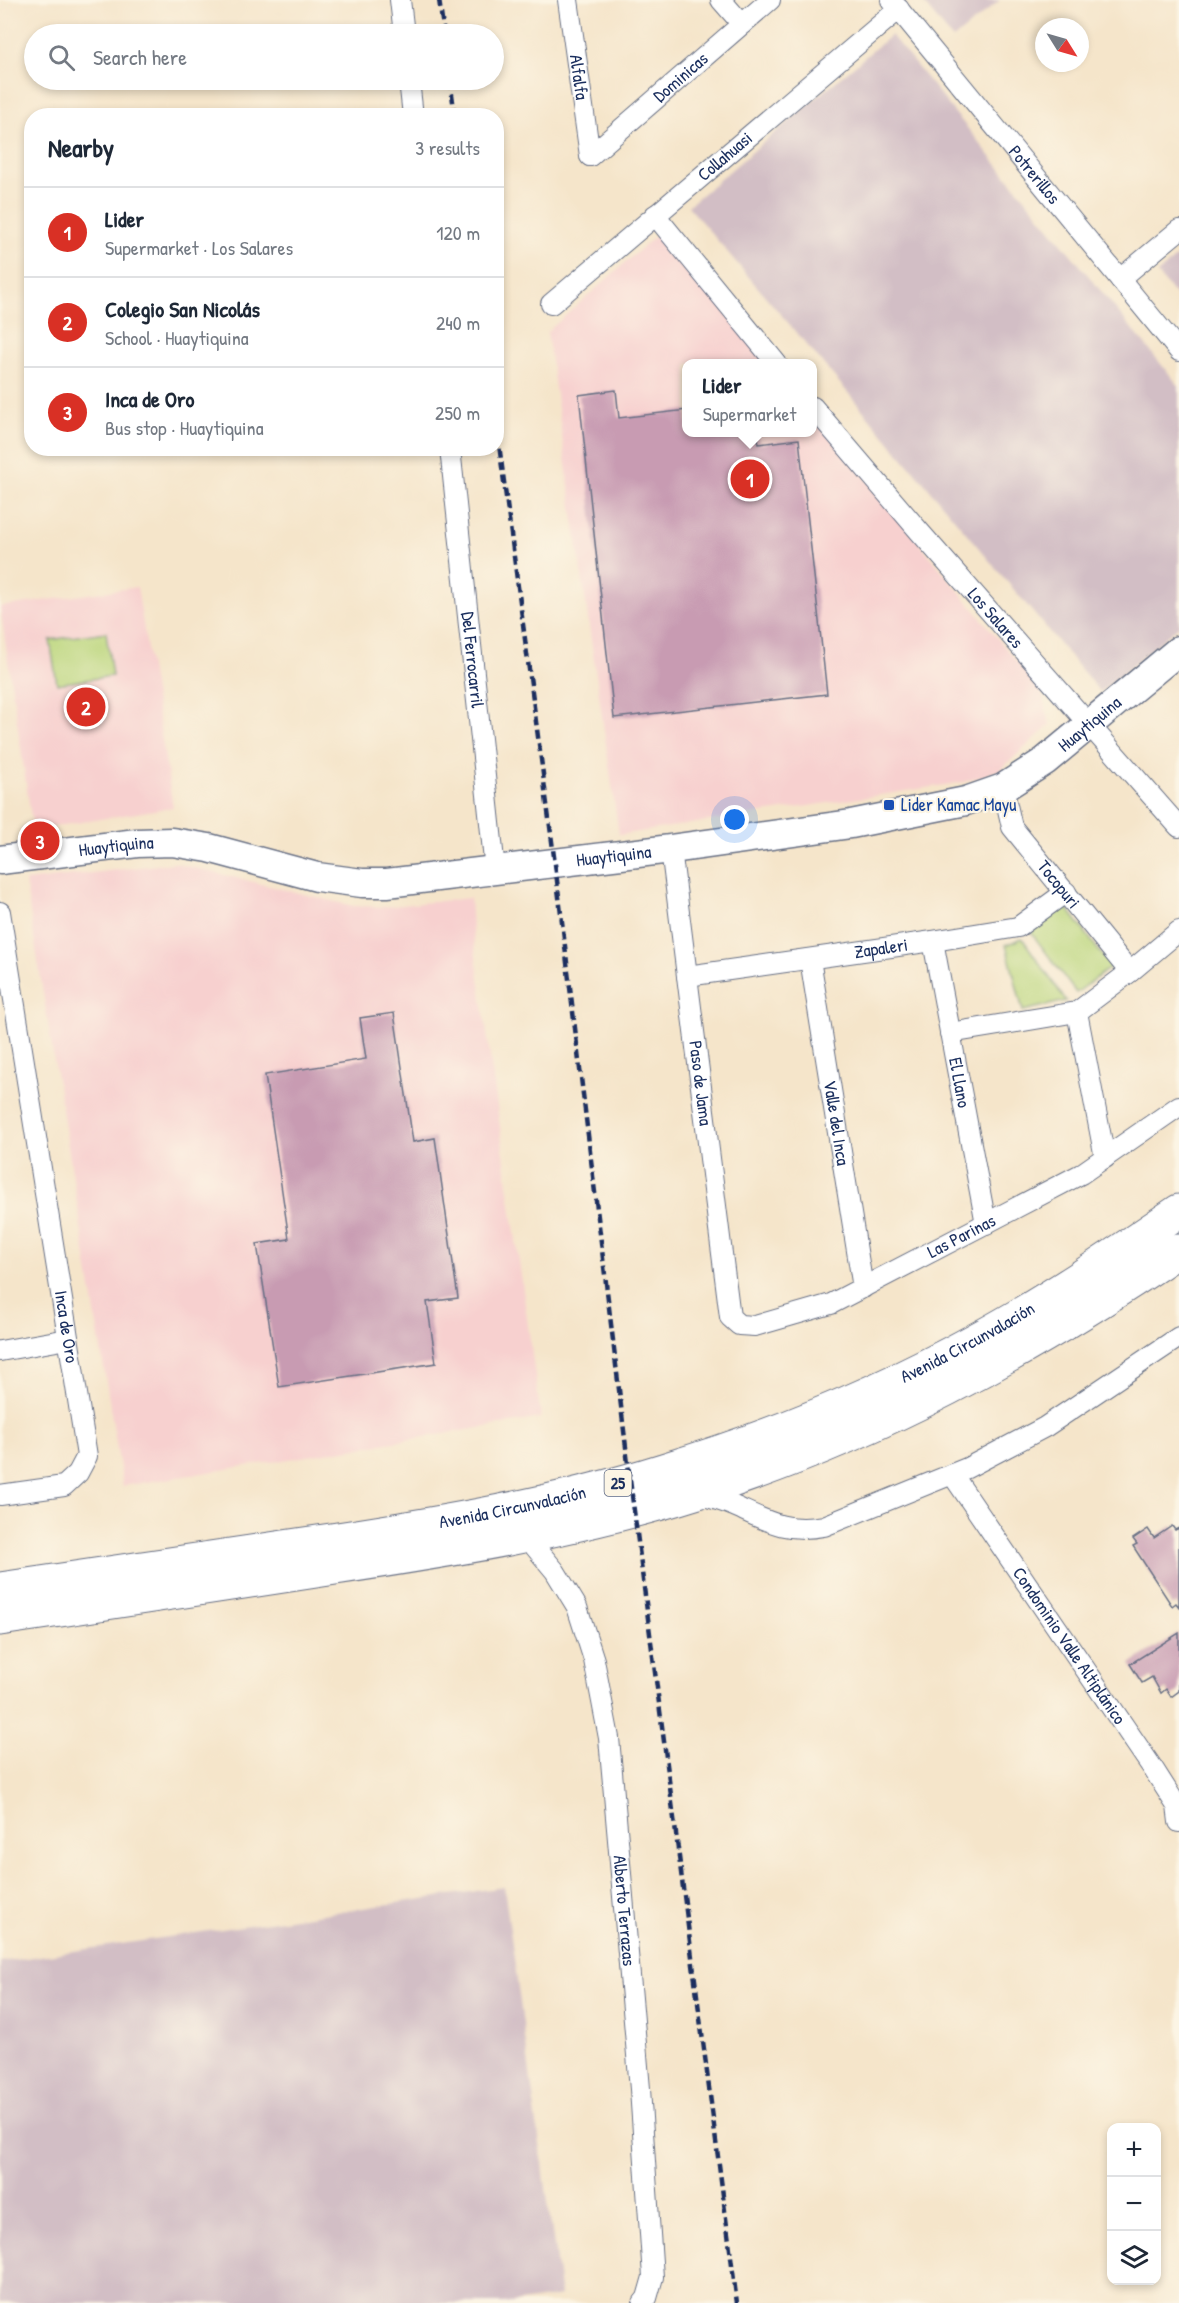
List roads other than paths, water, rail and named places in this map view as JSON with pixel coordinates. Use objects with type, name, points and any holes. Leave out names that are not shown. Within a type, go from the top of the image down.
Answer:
[{"type":"highway","name":"Avenida Circunvalación","points":[[0,1589],[272,1549],[473,1516],[571,1495],[674,1467],[808,1419],[932,1363],[987,1334],[1095,1268],[1179,1211]]},
{"type":"highway","name":"Avenida Circunvalación","points":[[0,1619],[359,1565],[525,1536],[572,1526],[695,1493],[846,1438],[952,1388],[1052,1331],[1179,1250]]},
{"type":"street","points":[[400,0],[403,24]]},
{"type":"street","name":"Alfalfa","points":[[568,0],[590,156]]},
{"type":"street","points":[[721,0],[742,24]]},
{"type":"street","name":"Dominicas","points":[[590,156],[770,0]]},
{"type":"street","name":"Collahuasi","points":[[551,304],[895,4]]},
{"type":"street","name":"Potrerillos","points":[[895,4],[1179,351]]},
{"type":"street","points":[[410,90],[412,108]]},
{"type":"street","points":[[655,215],[774,359]]},
{"type":"street","points":[[1120,279],[1179,230]]},
{"type":"street","name":"Los Salares","points":[[817,411],[1179,827]]},
{"type":"street","name":"Del Ferrocarril","points":[[451,456],[495,870]]},
{"type":"street","name":"Huaytiquina","points":[[0,860],[137,843],[172,842],[209,848],[317,877],[362,883],[411,881],[851,824],[966,801],[1003,788],[1045,761],[1179,650]]},
{"type":"street","name":"Tocopuri","points":[[1003,788],[1012,827],[1130,972]]},
{"type":"street","name":"Paso de Jama","points":[[671,849],[730,1317]]},
{"type":"street","name":"Zapaleri","points":[[687,976],[1018,927],[1066,892]]},
{"type":"street","name":"Inca de Oro","points":[[0,912],[7,1001],[87,1456],[78,1473],[64,1486],[0,1494]]},
{"type":"street","points":[[950,1033],[1077,1012],[1179,931]]},
{"type":"street","name":"El Llano","points":[[933,941],[986,1224]]},
{"type":"street","name":"Valle del Inca","points":[[810,959],[863,1288]]},
{"type":"street","points":[[1077,1012],[1105,1158]]},
{"type":"street","name":"Las Parinas","points":[[730,1317],[739,1325],[754,1326],[831,1304],[1082,1174],[1179,1106]]},
{"type":"street","points":[[695,1493],[730,1505],[769,1523],[795,1529],[824,1526],[967,1468],[1045,1426],[1179,1337]]},
{"type":"street","points":[[0,1351],[68,1339]]},
{"type":"street","name":"Condominio Valle Altiplánico","points":[[952,1474],[1154,1770],[1177,1806],[1179,1822]]},
{"type":"street","name":"Alberto Terrazas","points":[[525,1536],[555,1571],[577,1607],[594,1660],[609,1738],[639,2077],[653,2277],[647,2298],[643,2303]]},
{"type":"railway","points":[[439,0],[443,24]]},
{"type":"railway","points":[[451,90],[454,108]]},
{"type":"railway","points":[[501,456],[555,864],[630,1480],[737,2303]]},
{"type":"place","name":"Lider","points":[[750,479]]},
{"type":"place","name":"Colegio San Nicolás","points":[[86,707]]},
{"type":"place","name":"Lider Kamac Mayu","points":[[889,805]]},
{"type":"place","name":"Inca de Oro","points":[[40,841]]}]
